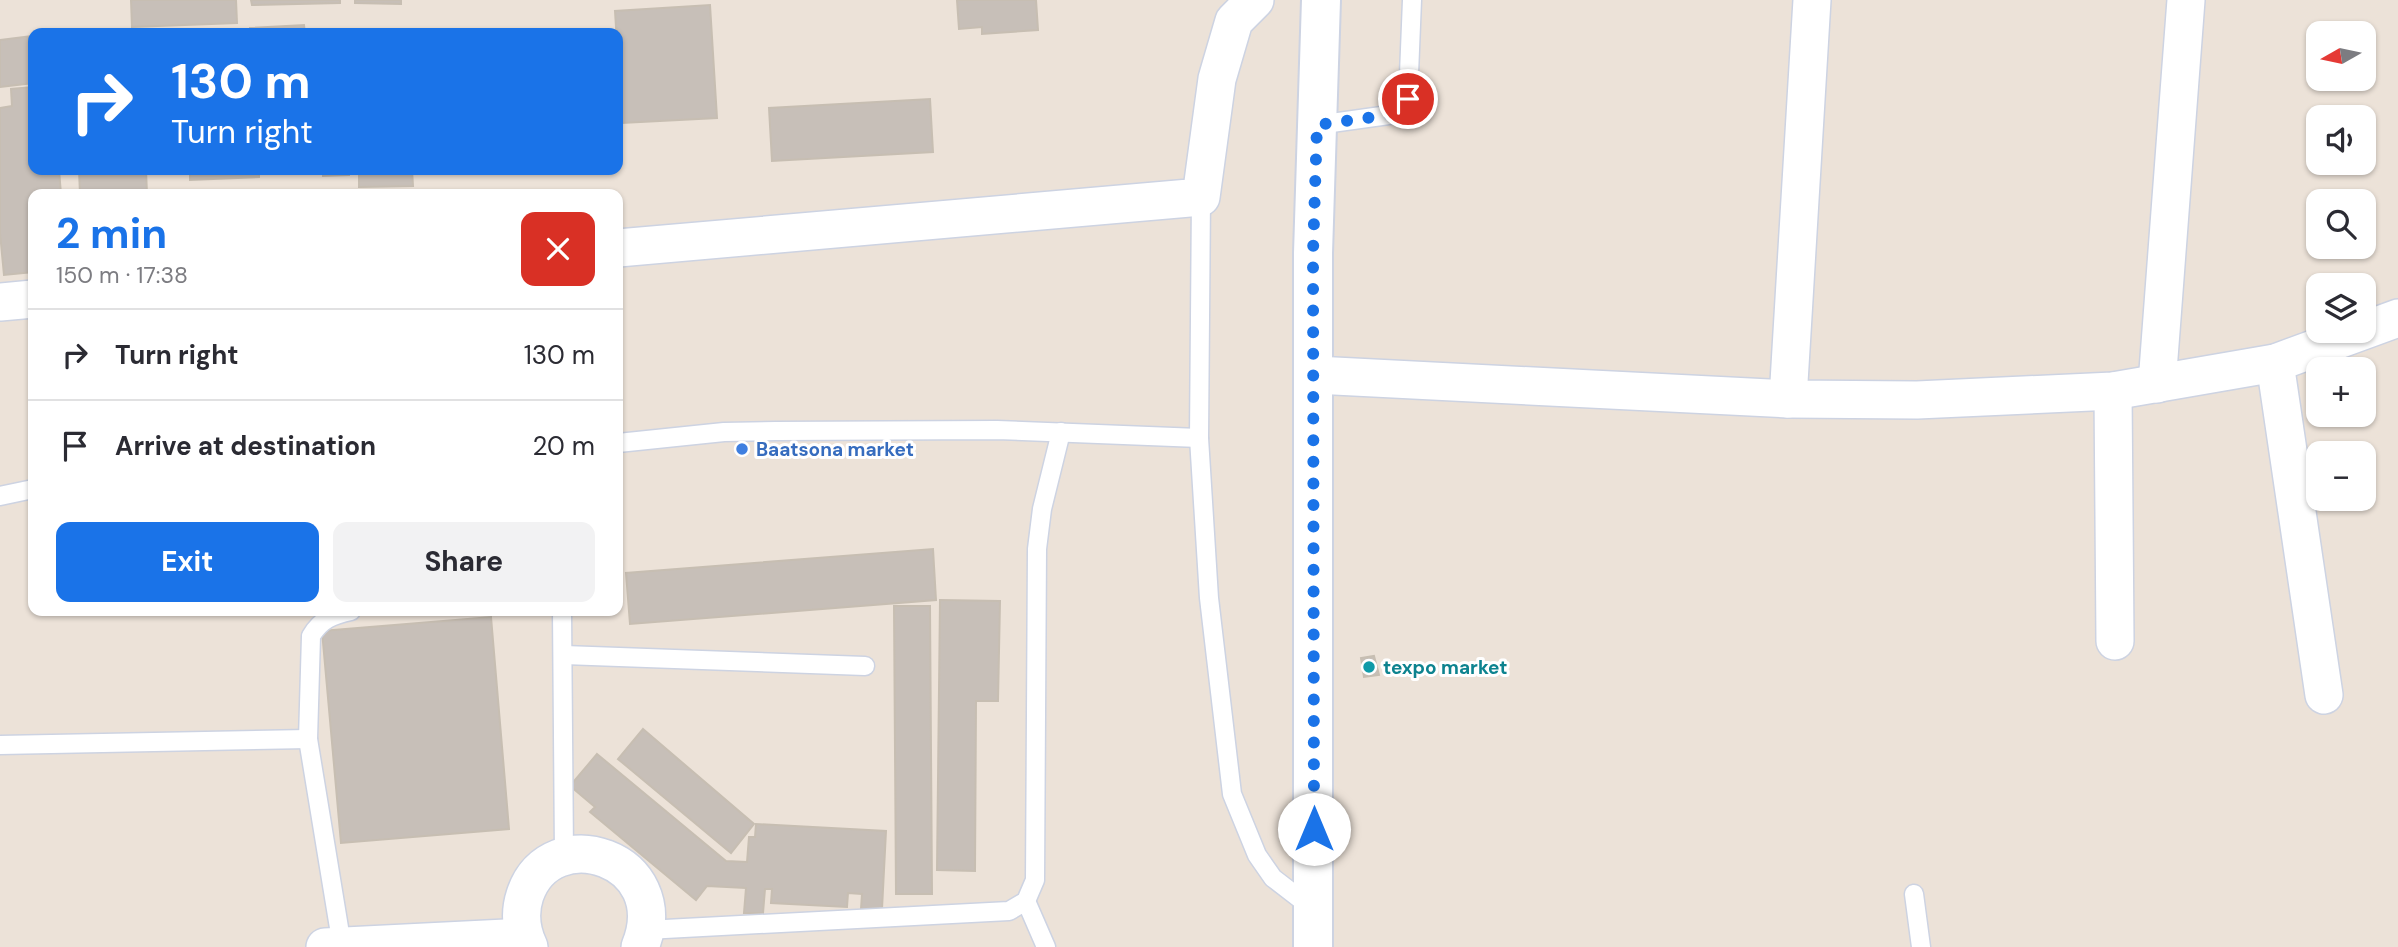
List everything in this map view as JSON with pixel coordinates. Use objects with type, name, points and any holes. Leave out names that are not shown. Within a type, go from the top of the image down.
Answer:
[{"type":"main road","points":[[1313,947],[1313,253],[1321,0]]},
{"type":"street","points":[[623,248],[1201,197],[1217,79],[1234,21],[1255,0]]},
{"type":"street","points":[[1788,399],[1812,0]]},
{"type":"street","points":[[2157,384],[2186,0]]},
{"type":"street","points":[[0,302],[28,299]]},
{"type":"street","points":[[1315,375],[1788,399],[1917,400],[2113,391],[2275,363],[2398,318]]},
{"type":"street","points":[[2275,363],[2324,695]]},
{"type":"street","points":[[2113,391],[2115,641]]},
{"type":"street","points":[[333,946],[527,942],[521,920],[522,904],[528,888],[537,874],[550,864],[564,856],[581,854],[613,860],[637,883],[644,897],[647,914],[643,939]]},
{"type":"lane","points":[[1317,125],[1396,114],[1405,109],[1408,99],[1412,0]]},
{"type":"lane","points":[[1201,197],[1199,438],[1209,598],[1232,794],[1257,855],[1273,878],[1314,909]]},
{"type":"lane","points":[[623,443],[737,432],[984,430],[1199,438]]},
{"type":"lane","points":[[643,939],[1009,911],[1026,901],[1035,880],[1037,549],[1042,509],[1061,432]]},
{"type":"lane","points":[[0,496],[28,490]]},
{"type":"lane","points":[[330,616],[317,625],[312,636],[308,739],[333,946]]},
{"type":"lane","points":[[562,616],[564,856]]},
{"type":"lane","points":[[564,655],[866,666]]},
{"type":"lane","points":[[0,745],[308,739]]},
{"type":"lane","points":[[1914,894],[1921,947]]},
{"type":"lane","points":[[1026,901],[1046,947]]},
{"type":"building","points":[[131,0],[236,0],[237,23],[132,27]]},
{"type":"building","points":[[251,0],[340,0],[340,3],[252,5]]},
{"type":"building","points":[[355,0],[401,0],[401,4],[355,3]]},
{"type":"building","points":[[957,0],[1036,0],[1038,30],[982,34],[982,27],[959,29]]},
{"type":"building","points":[[710,5],[717,118],[623,123],[623,28],[616,28],[615,11]]},
{"type":"building","points":[[304,25],[304,28],[250,28]]},
{"type":"building","points":[[28,37],[28,84],[0,87],[0,40]]},
{"type":"building","points":[[28,87],[28,175],[59,175],[61,189],[28,189],[28,273],[4,275],[0,233],[0,108],[12,106],[11,89]]},
{"type":"building","points":[[930,99],[933,152],[772,161],[769,108]]},
{"type":"building","points":[[79,175],[146,175],[147,189],[80,189]]},
{"type":"building","points":[[190,175],[259,175],[259,177],[190,180]]},
{"type":"building","points":[[359,175],[412,175],[413,186],[359,187]]},
{"type":"building","points":[[933,549],[936,600],[630,624],[626,573]]},
{"type":"building","points":[[940,600],[1000,601],[998,701],[976,701],[975,871],[937,870]]},
{"type":"building","points":[[894,606],[930,606],[932,894],[896,894]]},
{"type":"building","points":[[491,617],[509,829],[341,843],[322,631]]},
{"type":"building","name":"texpo market","points":[[1374,656],[1379,675],[1364,677],[1361,658]]},
{"type":"building","points":[[643,729],[754,824],[731,853],[618,759]]},
{"type":"building","points":[[597,754],[726,861],[747,862],[749,837],[755,837],[756,824],[886,831],[882,909],[861,909],[862,894],[848,893],[847,907],[771,903],[772,889],[765,889],[763,913],[744,913],[746,888],[707,886],[696,900],[590,812],[595,807],[570,786]]},
{"type":"place","name":"Baatsona market","points":[[742,449]]},
{"type":"place","name":"texpo market","points":[[1369,667]]},
{"type":"route","points":[[1314,829],[1313,253],[1317,125],[1396,114],[1405,109],[1408,99]]}]
